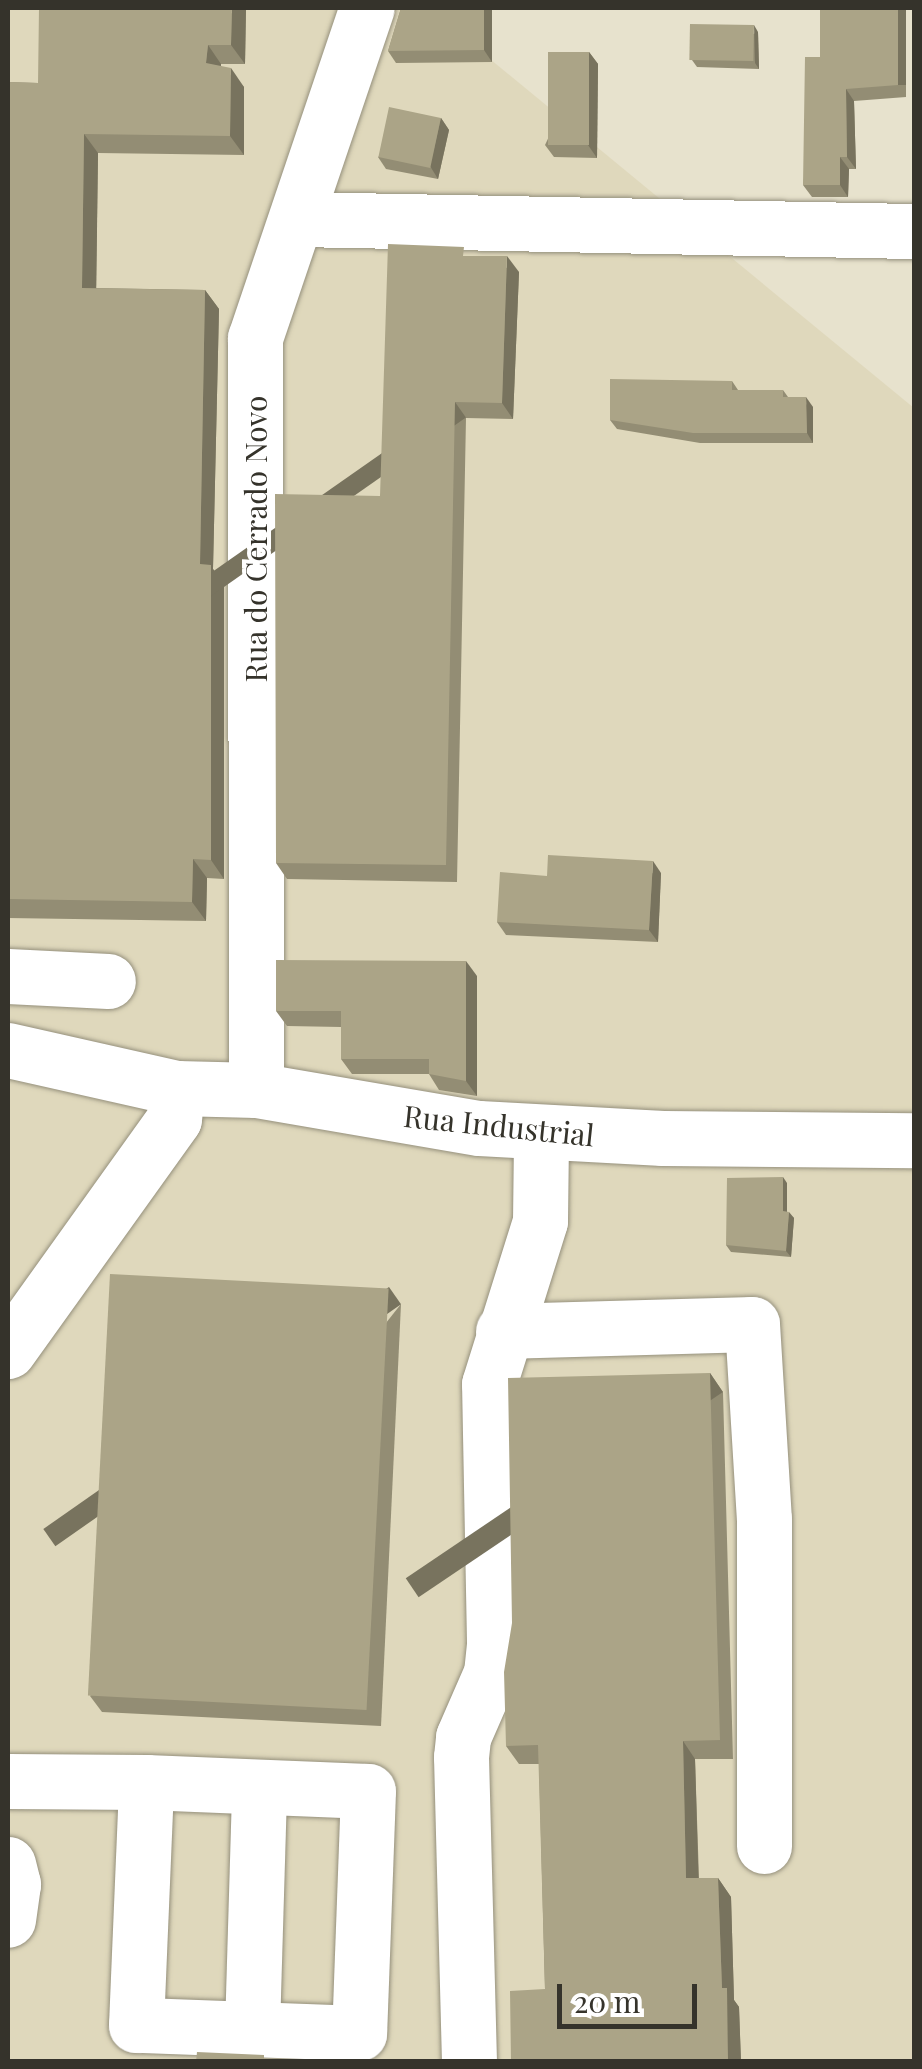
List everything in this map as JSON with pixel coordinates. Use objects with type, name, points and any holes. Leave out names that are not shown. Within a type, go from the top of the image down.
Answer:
[{"type":"street","name":"Rua do Cerrado Novo","points":[[256,1090],[255,338],[367,8]]},
{"type":"street","points":[[298,219],[914,231]]},
{"type":"street","points":[[8,976],[108,982]]},
{"type":"street","name":"Rua Industrial","points":[[8,1050],[177,1088],[256,1090],[406,1118],[542,1133],[914,1140]]},
{"type":"street","name":"Rua Industrial","points":[[8,1072],[86,1070]]},
{"type":"street","points":[[8,1351],[174,1119],[177,1088]]},
{"type":"street","points":[[469,2062],[461,1757],[463,1738],[491,1674],[489,1384],[540,1221],[542,1133]]},
{"type":"street","points":[[504,1330],[752,1324],[764,1519],[764,1846]]},
{"type":"street","points":[[8,1781],[146,1782],[368,1790],[358,2048],[252,2029],[135,2043],[146,1782]]},
{"type":"street","points":[[252,2029],[259,1787]]},
{"type":"street","points":[[8,1864],[13,1884],[8,1920]]},
{"type":"shaded area","points":[[8,8],[428,8],[914,408],[914,2061],[8,2062]]},
{"type":"building","points":[[39,8],[232,8],[231,45],[208,45],[206,63],[231,68],[230,136],[84,134],[82,288],[205,290],[200,564],[211,565],[211,860],[193,859],[192,902],[8,899],[8,82],[38,83]]},
{"type":"building","points":[[401,8],[484,8],[484,50],[388,51]]},
{"type":"building","points":[[820,8],[898,8],[898,85],[846,89],[847,157],[840,157],[840,185],[803,185],[805,57],[820,57]]},
{"type":"building","points":[[690,24],[754,25],[753,61],[689,60]]},
{"type":"building","points":[[548,52],[589,52],[589,145],[548,145]]},
{"type":"building","points":[[389,107],[441,118],[430,168],[378,157]]},
{"type":"building","points":[[388,244],[464,247],[463,256],[507,256],[502,403],[455,402],[446,865],[276,863],[275,494],[380,496]]},
{"type":"building","points":[[610,379],[732,381],[732,390],[783,390],[783,397],[806,397],[807,433],[693,433],[610,420]]},
{"type":"building","points":[[548,855],[653,861],[649,930],[497,922],[500,872],[547,876]]},
{"type":"building","points":[[276,960],[466,961],[466,1081],[429,1074],[429,1059],[341,1059],[341,1011],[276,1011]]},
{"type":"building","points":[[783,1177],[783,1211],[789,1212],[786,1251],[726,1245],[727,1178]]},
{"type":"building","points":[[110,1274],[389,1289],[367,1710],[88,1695]]},
{"type":"building","points":[[710,1373],[720,1740],[683,1741],[686,1878],[718,1878],[722,1988],[727,1988],[728,2062],[511,2062],[510,1991],[545,1989],[538,1745],[506,1746],[504,1672],[512,1623],[508,1378]]},
{"type":"building","points":[[197,2052],[264,2055],[264,2062],[196,2062]]}]
